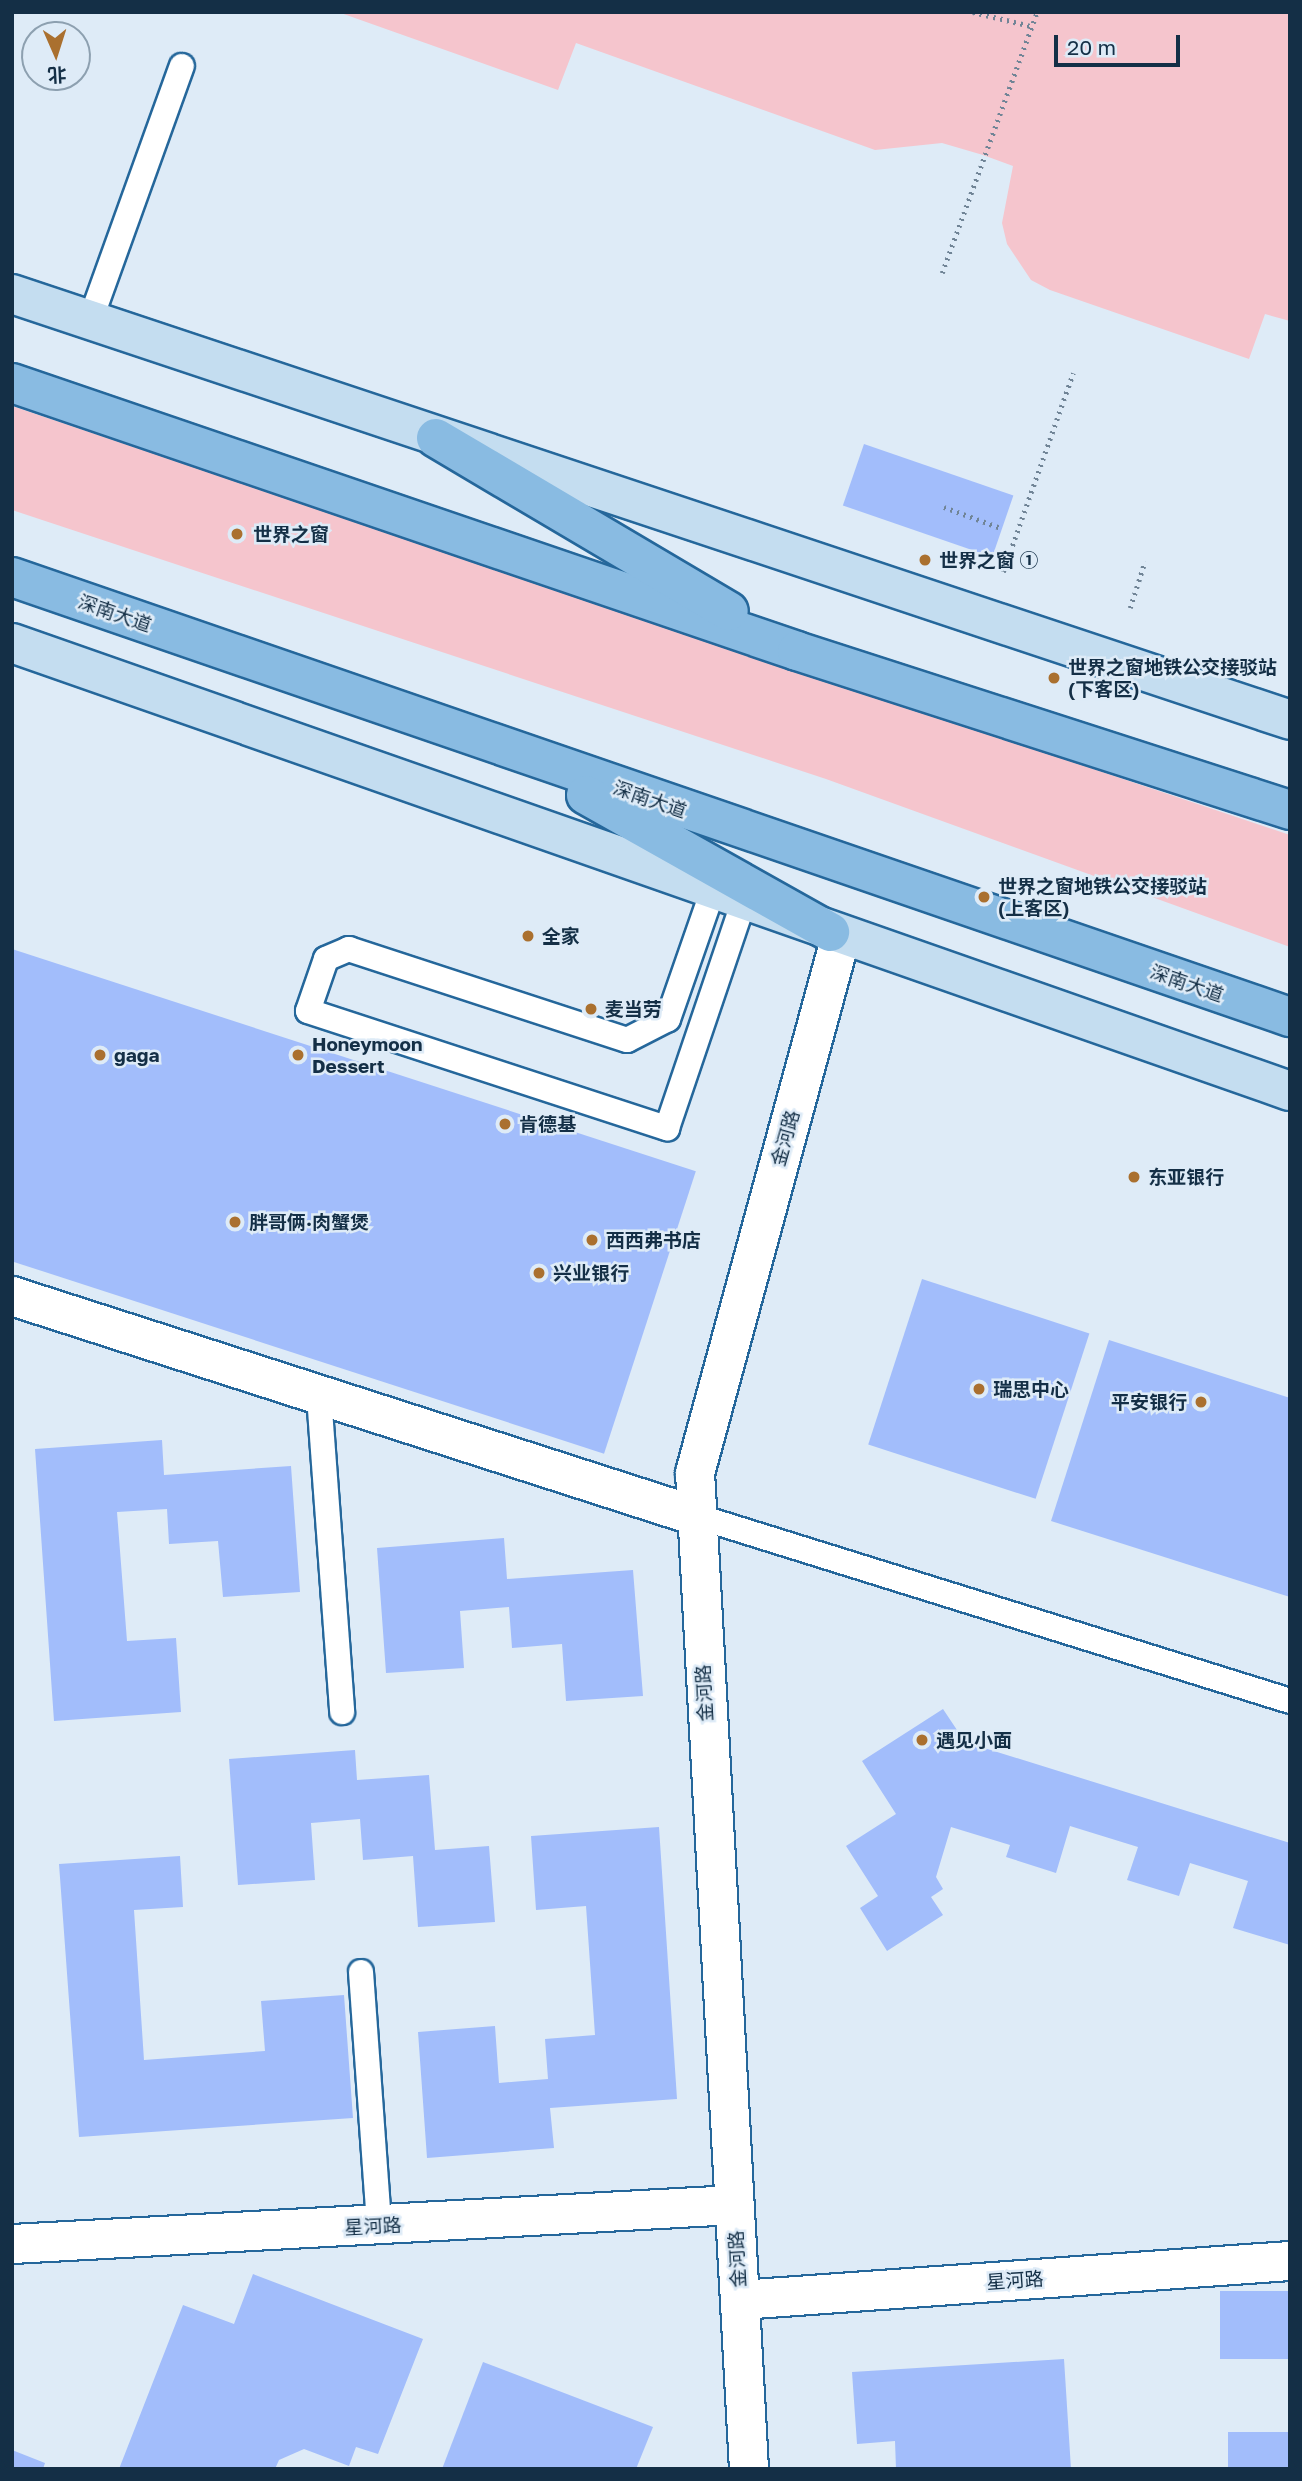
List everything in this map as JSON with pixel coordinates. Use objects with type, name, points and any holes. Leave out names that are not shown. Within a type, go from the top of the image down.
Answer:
[{"type":"main road","points":[[12,294],[436,438],[1290,720]]},
{"type":"main road","points":[[12,383],[797,650],[1290,810]]},
{"type":"main road","points":[[436,438],[797,650]]},
{"type":"main road","name":"深南大道","points":[[12,577],[1181,982],[1290,1017]]},
{"type":"main road","points":[[12,606],[191,640]]},
{"type":"main road","points":[[12,643],[1290,1091]]},
{"type":"main road","points":[[498,746],[836,934]]},
{"type":"main road","points":[[1181,982],[1290,1031]]},
{"type":"street","name":"金河路","points":[[749,2469],[693,1515],[703,1434],[836,934]]},
{"type":"street","points":[[12,1296],[693,1515]]},
{"type":"street","name":"星河路","points":[[12,2244],[734,2205]]},
{"type":"street","name":"星河路","points":[[740,2300],[1290,2261]]},
{"type":"lane","points":[[90,321],[182,66]]},
{"type":"lane","points":[[728,896],[667,1128],[308,1011],[326,960],[349,949],[627,1040],[668,1019],[728,896]]},
{"type":"lane","points":[[319,1396],[342,1712]]},
{"type":"lane","points":[[693,1515],[1290,1701]]},
{"type":"lane","points":[[361,1972],[379,2226]]},
{"type":"path","points":[[972,12],[1031,26]]},
{"type":"path","points":[[942,273],[1037,12]]},
{"type":"path","points":[[1003,572],[1073,373]]},
{"type":"path","points":[[944,507],[1001,528]]},
{"type":"path","points":[[1130,608],[1145,561]]},
{"type":"shaded area","points":[[338,12],[1290,12],[1290,321],[1265,314],[1249,359],[1050,290],[1031,280],[1007,244],[1002,223],[1013,166],[983,155],[942,143],[875,150],[576,43],[558,90]]},
{"type":"shaded area","points":[[12,406],[1290,835],[1290,947],[826,779],[12,510]]},
{"type":"building","points":[[864,444],[1013,495],[992,557],[843,505]]},
{"type":"building","points":[[12,949],[696,1171],[604,1454],[12,1261]]},
{"type":"building","name":"瑞思中心","points":[[922,1279],[1089,1333],[1036,1499],[868,1444]]},
{"type":"building","points":[[1109,1340],[1290,1398],[1290,1597],[1051,1521]]},
{"type":"building","points":[[162,1440],[164,1475],[291,1466],[300,1592],[223,1597],[218,1541],[169,1544],[167,1509],[117,1512],[127,1641],[176,1638],[181,1712],[54,1721],[35,1449]]},
{"type":"building","points":[[504,1538],[507,1579],[633,1570],[643,1696],[566,1701],[562,1644],[512,1648],[509,1607],[460,1611],[464,1668],[386,1673],[377,1548]]},
{"type":"building","points":[[943,1709],[965,1742],[1290,1843],[1290,1945],[1233,1928],[1248,1881],[1190,1863],[1179,1896],[1127,1880],[1138,1847],[1070,1826],[1056,1873],[1006,1857],[1010,1845],[951,1827],[936,1877],[943,1889],[931,1897],[943,1915],[887,1951],[860,1908],[878,1896],[846,1846],[896,1814],[862,1761]]},
{"type":"building","points":[[355,1750],[357,1780],[429,1775],[435,1850],[489,1846],[495,1922],[418,1927],[413,1856],[363,1860],[360,1819],[311,1823],[315,1880],[238,1885],[229,1759]]},
{"type":"building","points":[[659,1827],[677,2099],[550,2108],[554,2148],[427,2158],[418,2032],[495,2026],[499,2083],[548,2079],[545,2039],[595,2035],[586,1906],[536,1910],[531,1836]]},
{"type":"building","points":[[180,1856],[183,1907],[134,1910],[144,2060],[265,2051],[261,2001],[344,1995],[353,2118],[79,2137],[59,1864]]},
{"type":"building","points":[[253,2274],[423,2339],[378,2454],[356,2447],[349,2466],[304,2449],[279,2460],[275,2469],[119,2469],[183,2305],[234,2324]]},
{"type":"building","points":[[1220,2291],[1290,2291],[1290,2359],[1220,2359]]},
{"type":"building","points":[[1064,2359],[1071,2469],[896,2469],[895,2441],[857,2444],[852,2372]]},
{"type":"building","points":[[483,2362],[653,2427],[636,2469],[442,2469]]},
{"type":"building","points":[[1228,2432],[1290,2432],[1290,2469],[1228,2469]]},
{"type":"building","points":[[12,2450],[45,2463],[43,2469],[12,2469]]},
{"type":"place","name":"世界之窗","points":[[237,534]]},
{"type":"place","name":"世界之窗 ①","points":[[925,560]]},
{"type":"place","name":"世界之窗地铁公交接驳站 (下客区)","points":[[1054,678]]},
{"type":"place","name":"世界之窗地铁公交接驳站 (上客区)","points":[[984,897]]},
{"type":"place","name":"全家","points":[[528,936]]},
{"type":"place","name":"麦当劳","points":[[591,1009]]},
{"type":"place","name":"gaga","points":[[100,1055]]},
{"type":"place","name":"Honeymoon Dessert","points":[[298,1055]]},
{"type":"place","name":"肯德基","points":[[505,1124]]},
{"type":"place","name":"东亚银行","points":[[1134,1177]]},
{"type":"place","name":"胖哥俩·肉蟹煲","points":[[235,1222]]},
{"type":"place","name":"西西弗书店","points":[[592,1240]]},
{"type":"place","name":"兴业银行","points":[[539,1273]]},
{"type":"place","name":"瑞思中心","points":[[979,1389]]},
{"type":"place","name":"平安银行","points":[[1201,1402]]},
{"type":"place","name":"遇见小面","points":[[922,1740]]}]
